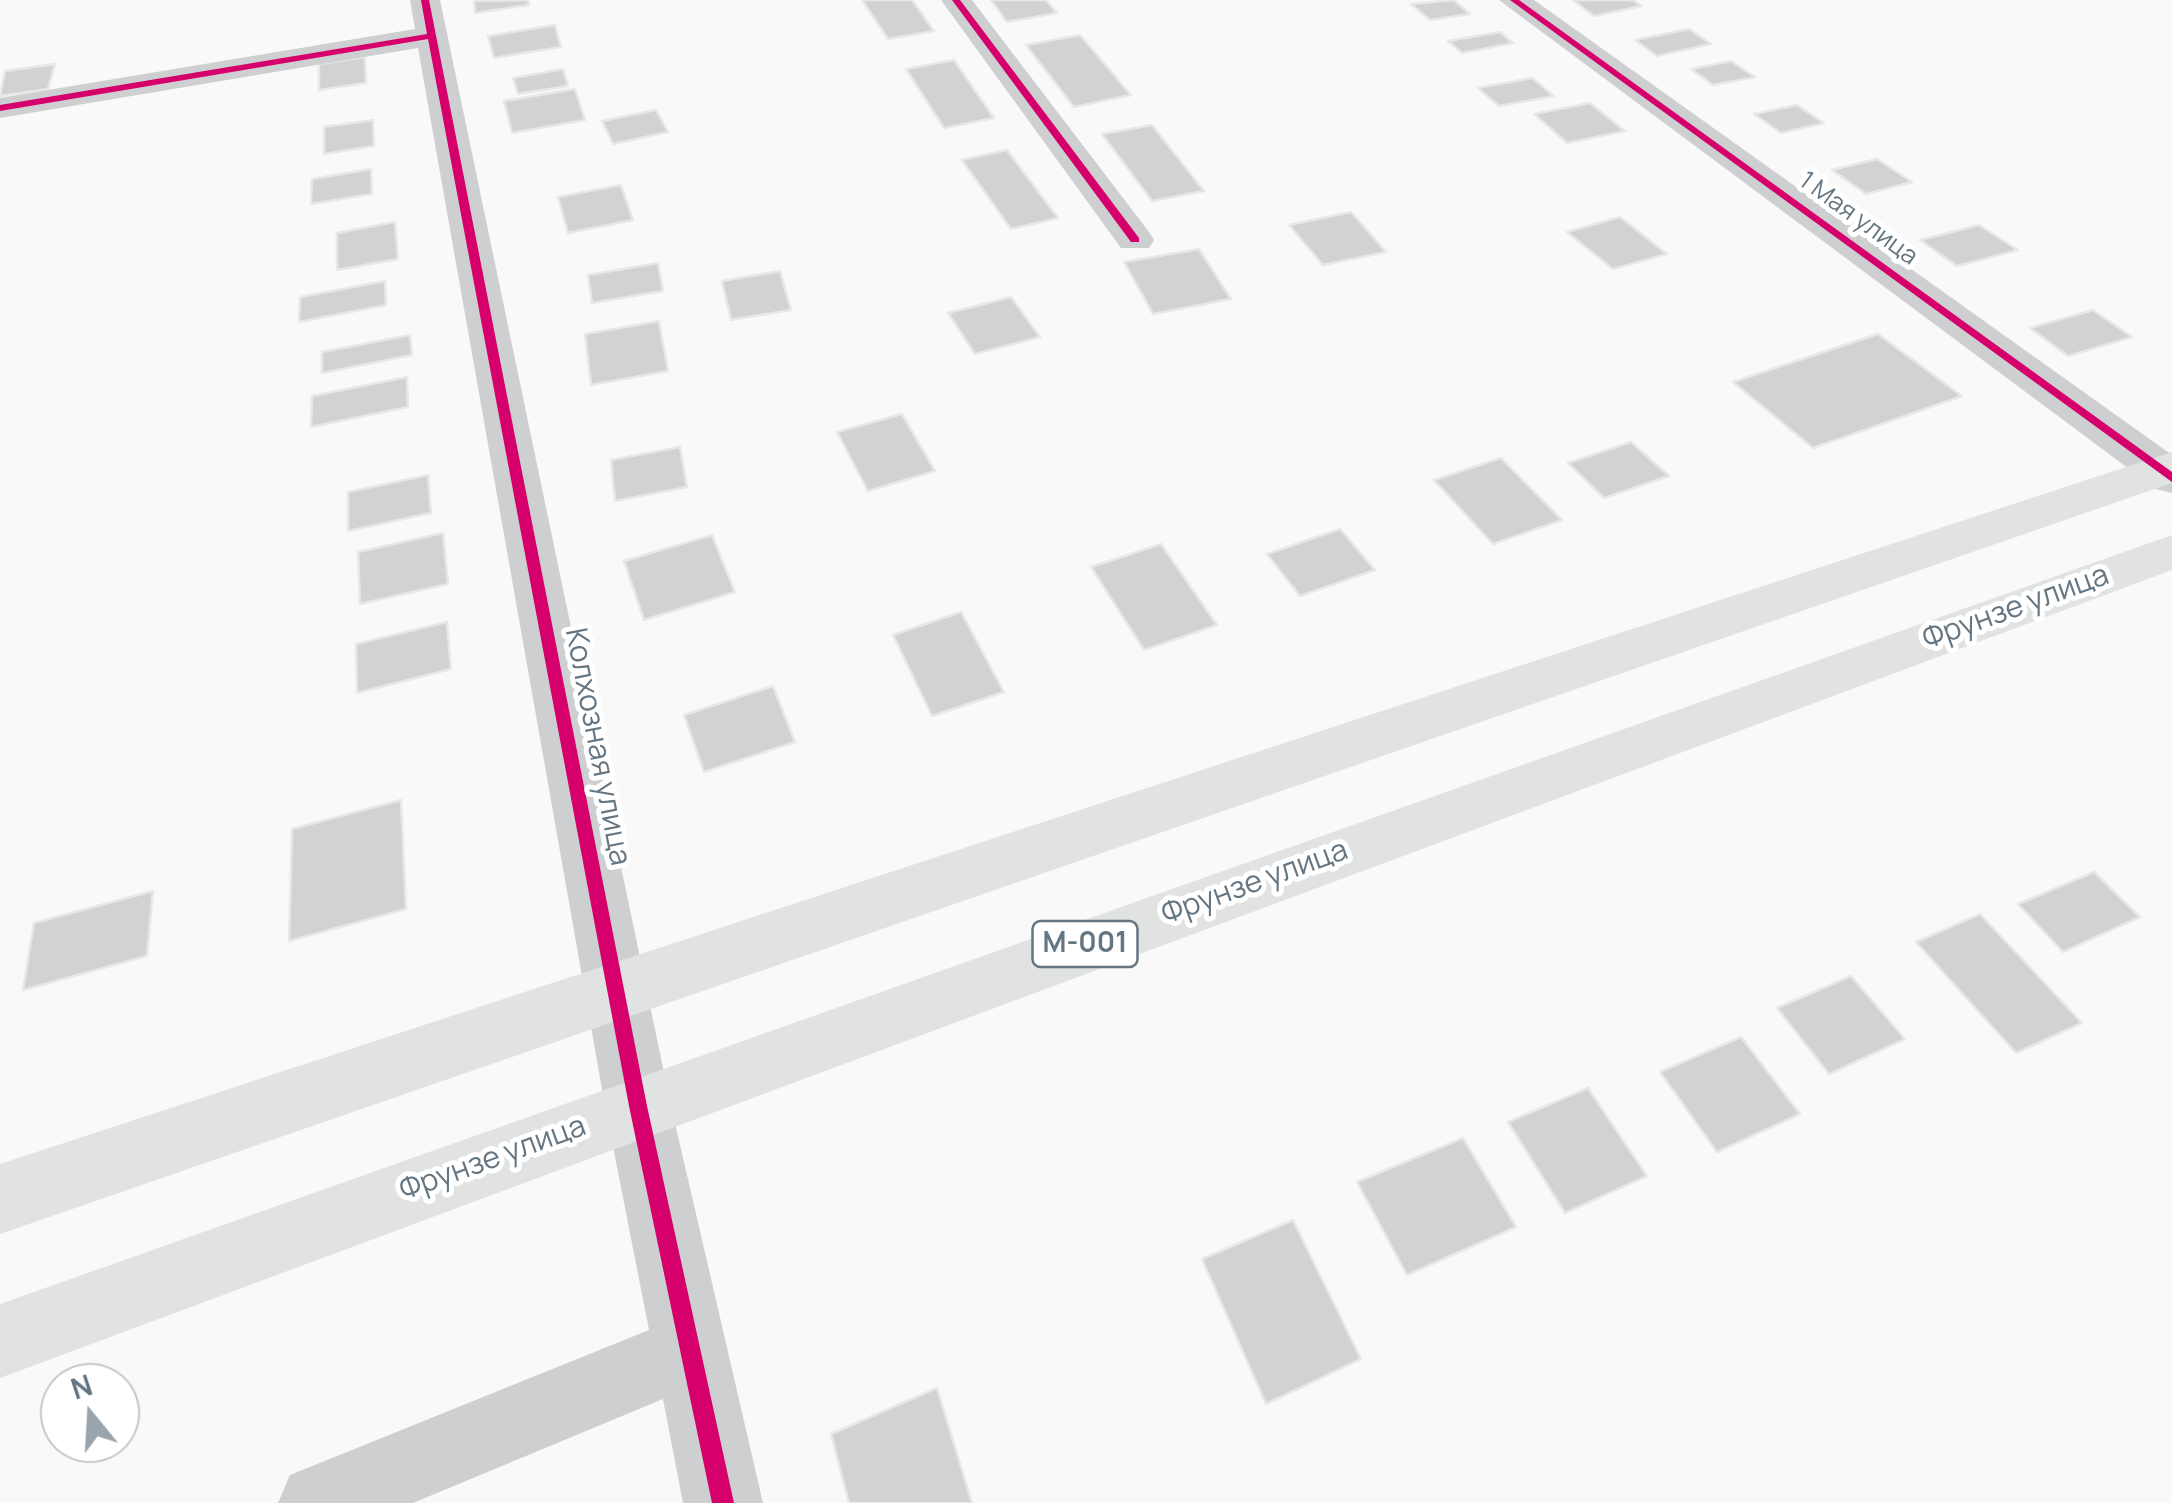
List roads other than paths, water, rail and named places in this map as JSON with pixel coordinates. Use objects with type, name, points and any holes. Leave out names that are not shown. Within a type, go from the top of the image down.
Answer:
[{"type":"main road","points":[[0,1200],[616,990],[2169,472]]},
{"type":"main road","name":"Фрунзе улица","points":[[0,1340],[2172,552]]},
{"type":"street","points":[[956,0],[1135,240]]},
{"type":"street","name":"1 Мая улица","points":[[1514,0],[2169,472]]},
{"type":"street","points":[[0,108],[428,18]]},
{"type":"street","name":"Колхозная улица","points":[[428,18],[638,1106],[723,1503]]},
{"type":"street","points":[[318,1503],[691,1350]]}]
